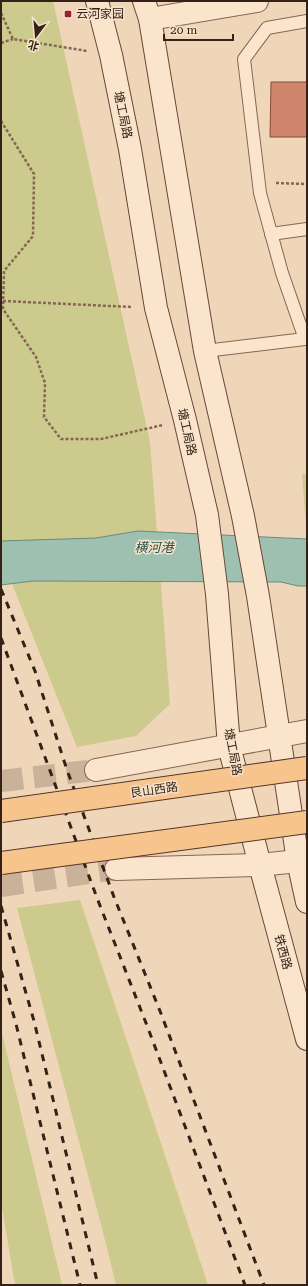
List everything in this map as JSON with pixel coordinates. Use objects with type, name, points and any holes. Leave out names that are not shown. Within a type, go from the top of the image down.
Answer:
[{"type":"main road","name":"塘工局路","points":[[97,1],[111,56],[130,149],[156,308],[185,420],[207,515],[217,594],[229,746],[260,865]]},
{"type":"main road","points":[[257,1],[147,10],[205,351],[243,516],[258,596],[279,735],[303,860],[307,902]]},
{"type":"main road","points":[[96,770],[307,731]]},
{"type":"main road","name":"艮山西路","points":[[1,811],[307,768]]},
{"type":"main road","points":[[1,863],[307,822]]},
{"type":"main road","points":[[116,869],[260,865],[303,860]]},
{"type":"main road","name":"铁西路","points":[[260,865],[307,1039]]},
{"type":"lane","points":[[205,351],[306,345],[282,273],[260,193],[244,59],[267,28],[307,21]]},
{"type":"lane","points":[[271,234],[307,229]]},
{"type":"path","points":[[1,13],[13,39]]},
{"type":"path","points":[[1,43],[13,39],[38,42],[111,56]]},
{"type":"path","points":[[1,121],[34,174],[33,236],[4,271],[3,309],[36,357],[45,383],[44,417],[61,439],[101,439],[185,420]]},
{"type":"path","points":[[259,182],[307,184]]},
{"type":"path","points":[[3,301],[156,308]]},
{"type":"shaded area","points":[[1,1],[53,1],[150,442],[170,704],[136,736],[77,747],[1,556]]},
{"type":"shaded area","points":[[302,474],[307,474],[307,537]]},
{"type":"shaded area","points":[[80,900],[208,1285],[116,1285],[17,908]]},
{"type":"shaded area","points":[[1,1029],[62,1285],[15,1285],[1,1202]]},
{"type":"water","name":"横河港","points":[[138,531],[307,539],[307,586],[298,586],[281,582],[33,581],[1,585],[1,541],[96,538]]},
{"type":"building","points":[[271,82],[307,82],[307,137],[270,137]]},
{"type":"tunnel","points":[[1,781],[96,770]]},
{"type":"tunnel","points":[[1,886],[116,869]]},
{"type":"railway","points":[[1,589],[35,671],[67,770],[114,897],[160,1011],[264,1285]]},
{"type":"railway","points":[[1,638],[97,898],[245,1285]]},
{"type":"railway","points":[[1,906],[34,1021],[98,1285]]},
{"type":"railway","points":[[1,971],[16,1024],[80,1285]]},
{"type":"place","name":"云河家园","points":[[68,14]]}]
